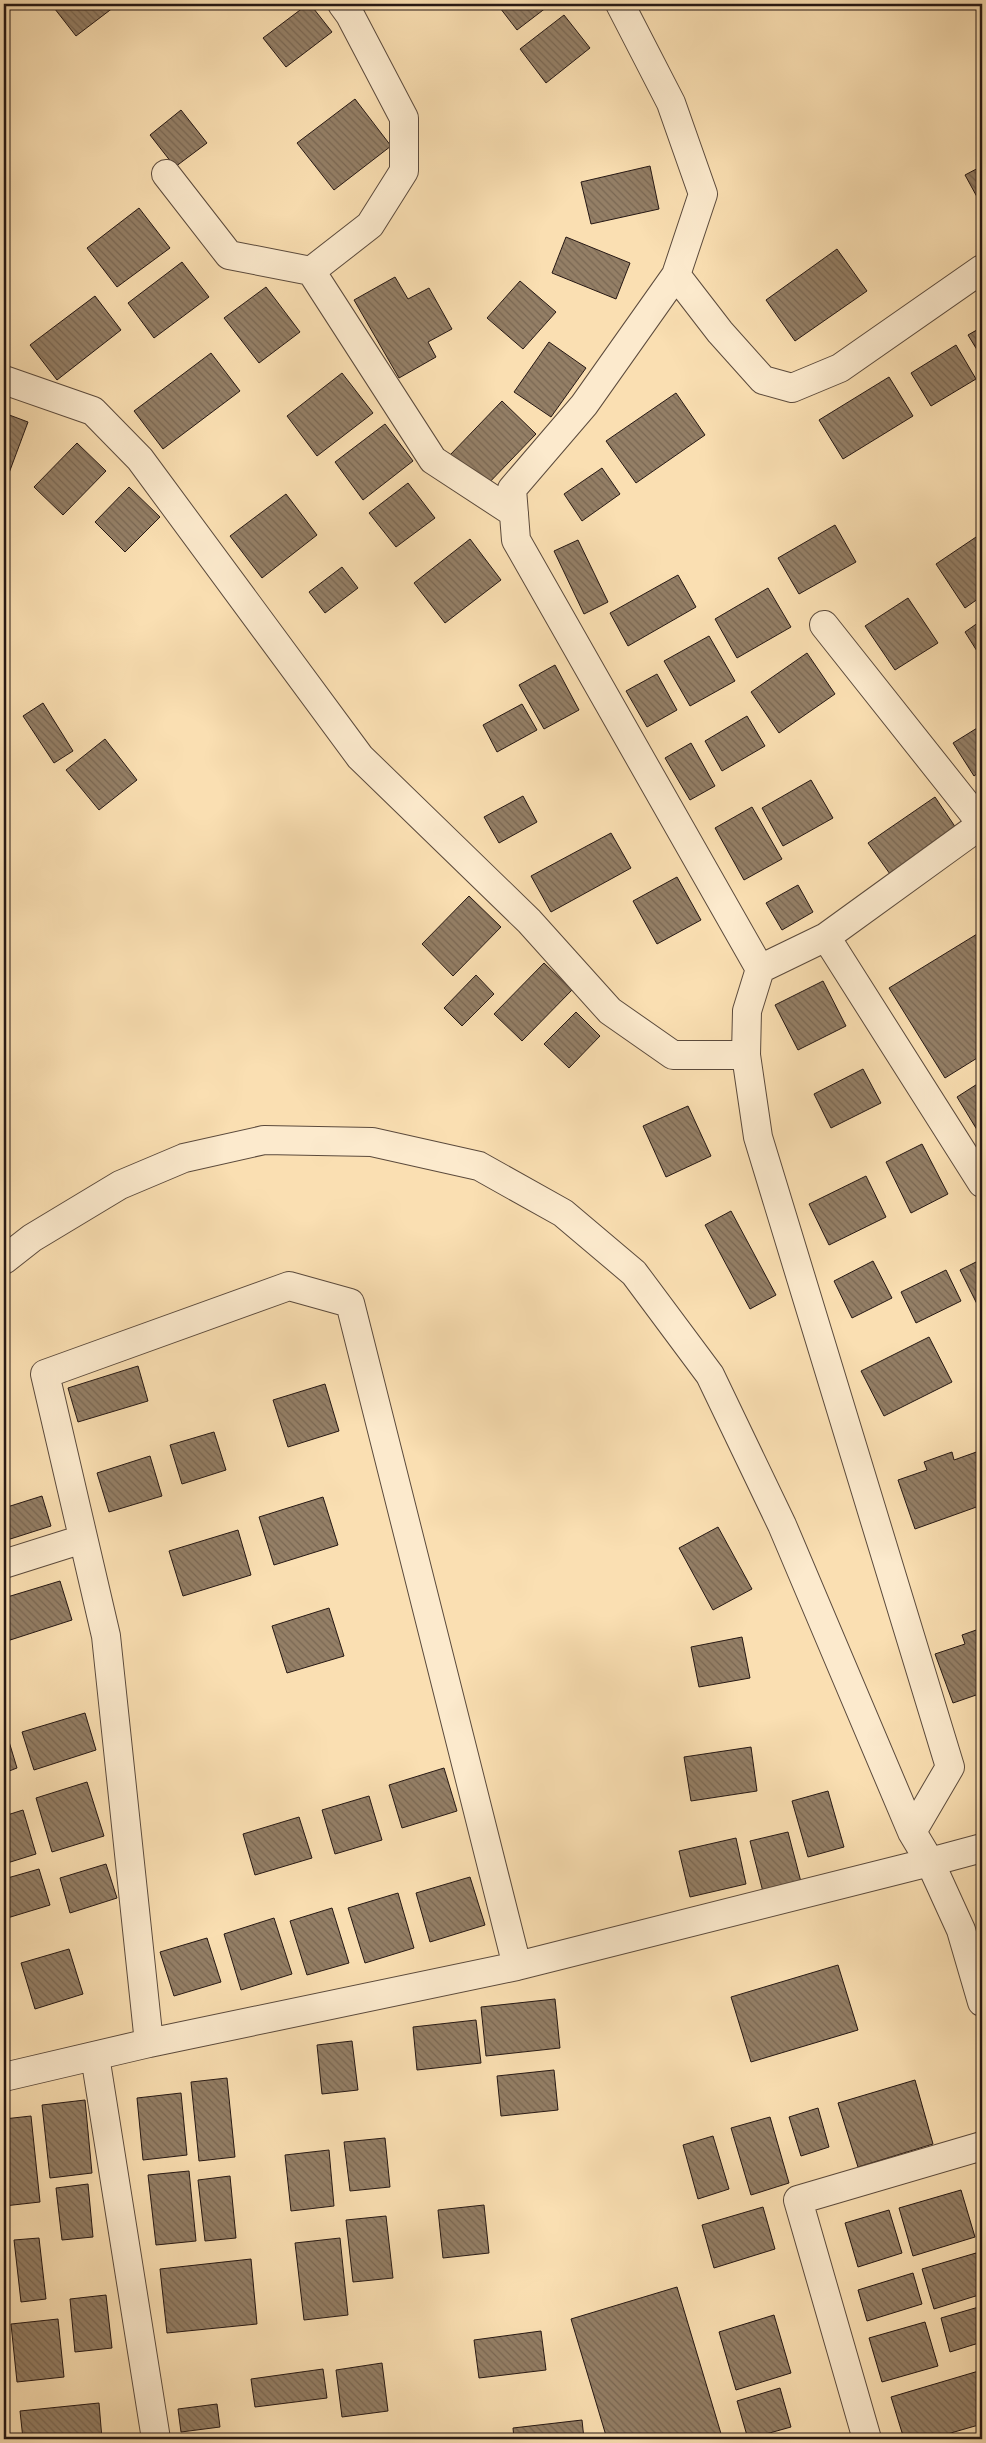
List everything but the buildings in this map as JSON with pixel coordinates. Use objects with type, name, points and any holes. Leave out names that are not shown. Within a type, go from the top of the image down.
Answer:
[{"type":"street","points":[[311,271],[370,226],[404,171],[404,118],[350,15],[342,4]]},
{"type":"street","points":[[620,4],[671,103],[703,194],[676,275],[584,405],[512,489],[516,540],[760,969],[747,1011],[746,1054],[758,1138],[950,1767],[912,1832]]},
{"type":"street","points":[[166,174],[229,255],[311,271],[433,460],[514,513]]},
{"type":"street","points":[[676,275],[720,332],[763,380],[792,388],[840,368],[982,269]]},
{"type":"street","points":[[4,380],[93,411],[140,459],[360,757],[529,921],[610,1011],[674,1054],[746,1054]]},
{"type":"street","points":[[760,969],[826,937],[982,824],[824,625]]},
{"type":"street","points":[[826,937],[982,1183]]},
{"type":"street","points":[[4,1260],[32,1238],[120,1185],[184,1158],[264,1140],[372,1142],[479,1166],[563,1213],[634,1273],[710,1375],[782,1525],[912,1832],[930,1862],[961,1930],[982,2002]]},
{"type":"street","points":[[149,2042],[106,1636],[44,1374],[289,1286],[350,1303],[517,1966]]},
{"type":"street","points":[[4,1564],[83,1539]]},
{"type":"street","points":[[4,2077],[149,2042],[517,1966],[982,1848]]},
{"type":"street","points":[[95,2056],[156,2439]]},
{"type":"street","points":[[867,2439],[798,2200],[982,2146]]}]
